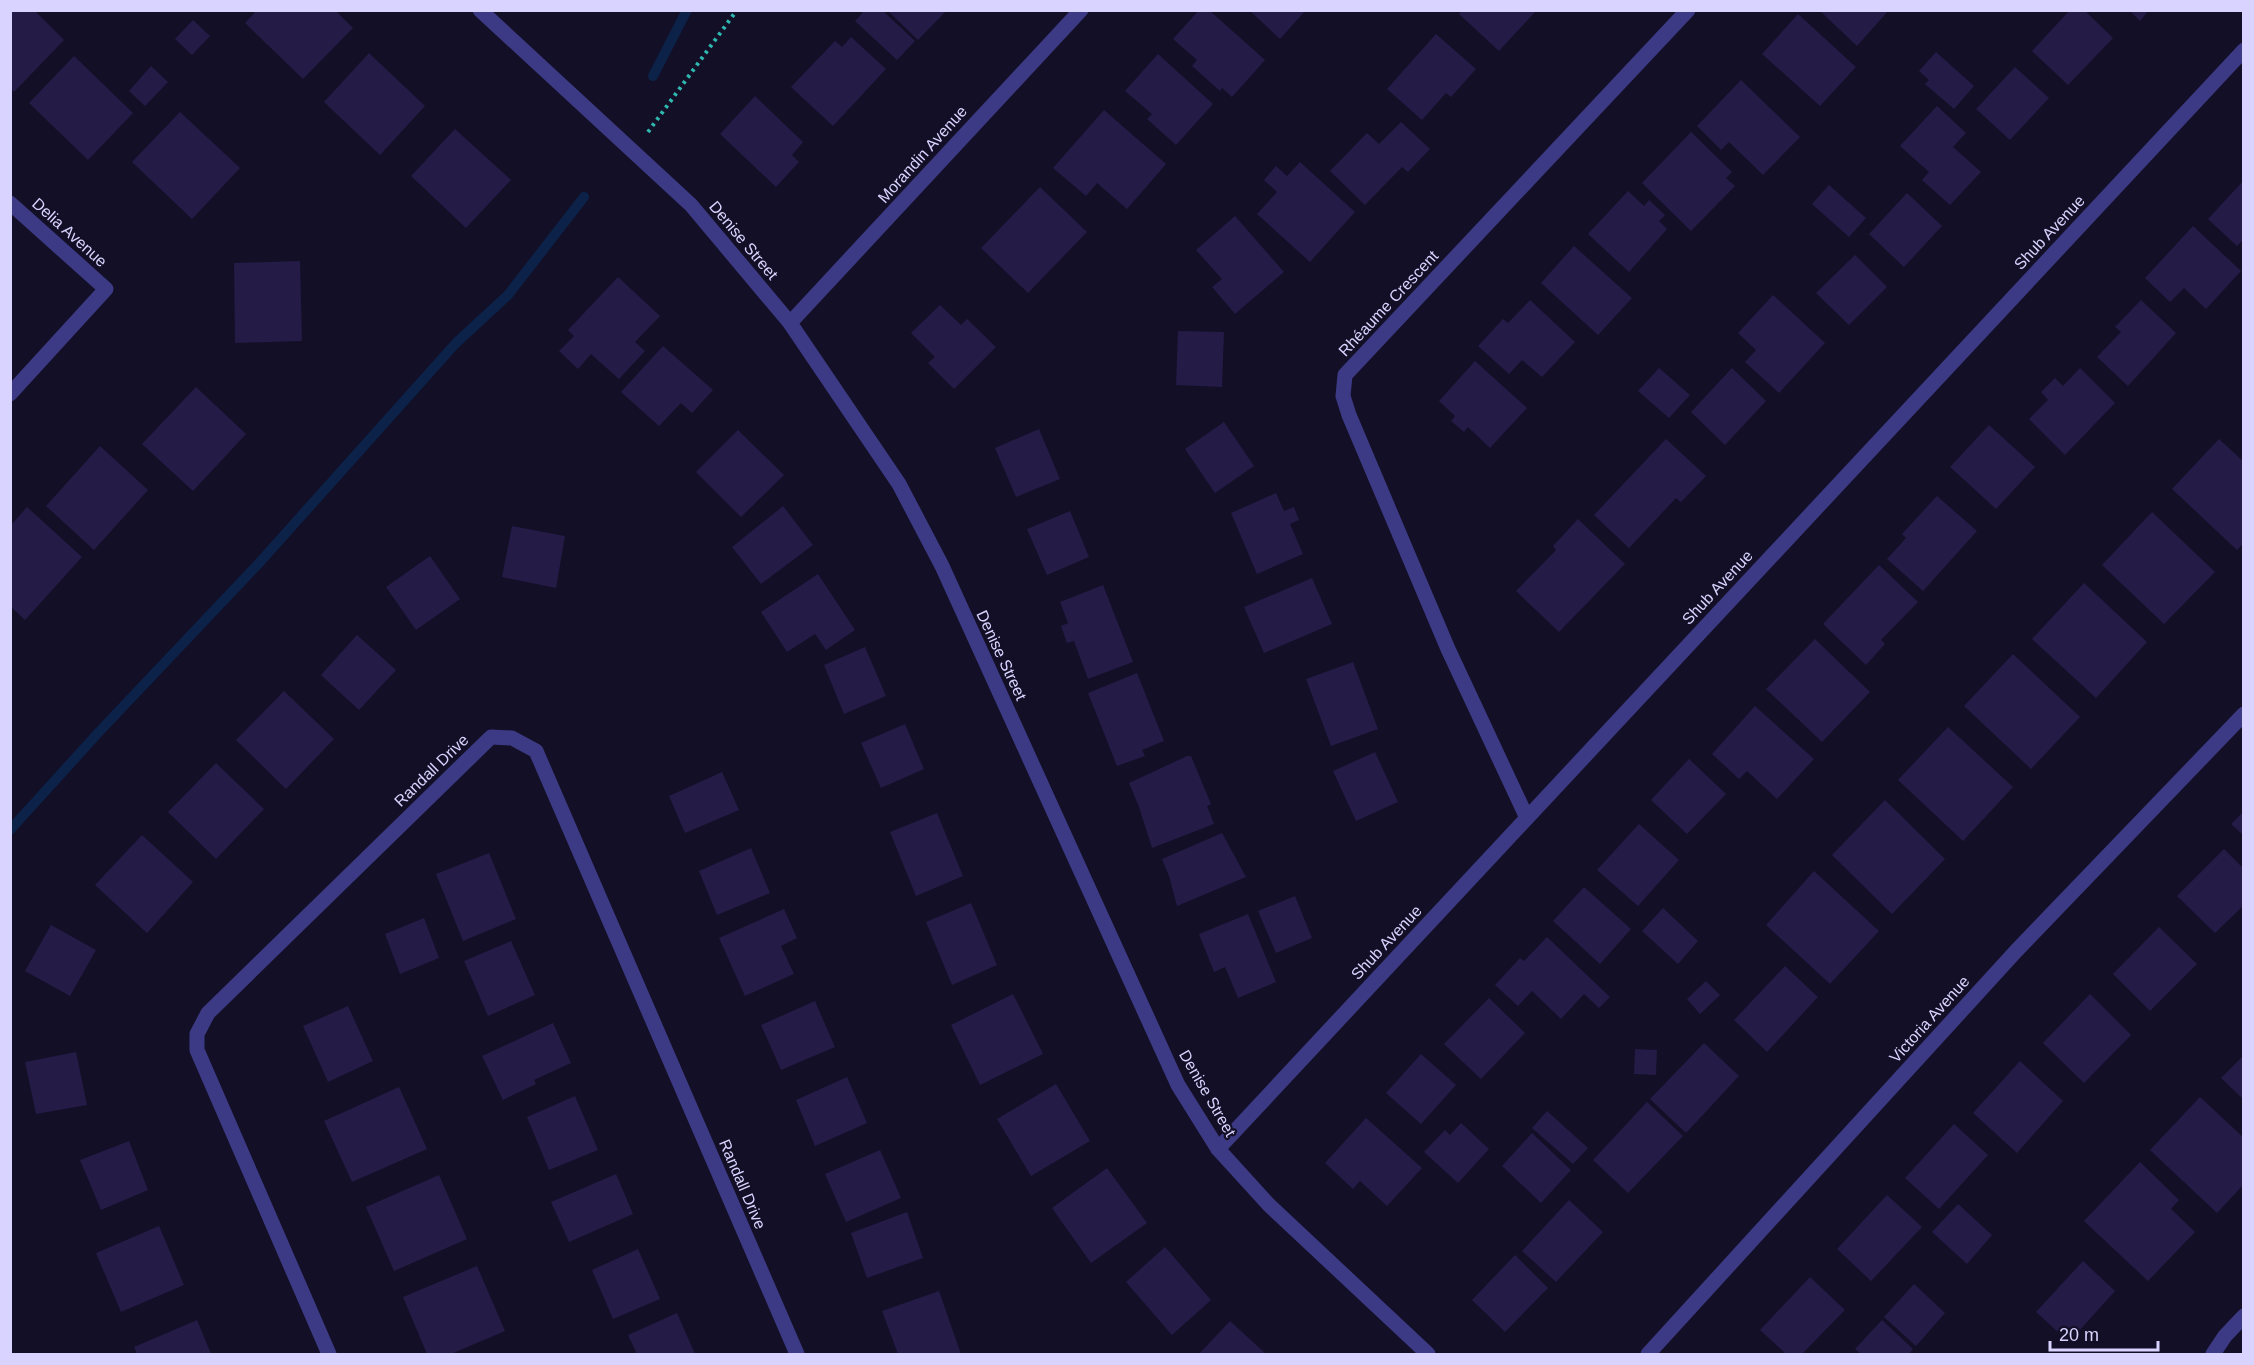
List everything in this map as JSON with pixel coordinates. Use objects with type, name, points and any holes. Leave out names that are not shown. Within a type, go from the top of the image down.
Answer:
[{"type":"street","name":"Denise Street","points":[[480,10],[691,205],[790,323],[899,484],[921,525],[947,577],[1178,1085],[1218,1149],[1269,1205],[1428,1354]]},
{"type":"street","name":"Morandin Avenue","points":[[790,323],[1081,10]]},
{"type":"street","name":"Rhéaume Crescent","points":[[1527,818],[1448,649],[1353,426],[1343,396],[1345,375],[1688,10]]},
{"type":"street","name":"Shub Avenue","points":[[1218,1149],[2244,50]]},
{"type":"street","name":"Delia Avenue","points":[[10,203],[106,289],[10,394]]},
{"type":"street","name":"Victoria Avenue","points":[[1648,1354],[2017,950],[2244,714]]},
{"type":"street","name":"Randall Drive","points":[[329,1354],[197,1050],[197,1034],[208,1013],[490,737],[512,738],[536,751],[797,1354]]},
{"type":"street","points":[[2213,1354],[2225,1336],[2244,1316]]},
{"type":"path","points":[[633,152],[737,10]]},
{"type":"building","points":[[10,10],[34,10],[64,40],[14,92],[10,88]]},
{"type":"building","points":[[257,10],[335,10],[353,28],[303,79],[245,23]]},
{"type":"building","points":[[865,10],[882,10],[915,41],[897,60],[855,21]]},
{"type":"building","points":[[887,10],[947,10],[918,40]]},
{"type":"building","points":[[1199,10],[1209,10],[1265,60],[1232,97],[1222,88],[1220,91],[1192,66],[1197,60],[1173,39]]},
{"type":"building","points":[[1249,10],[1306,10],[1280,39]]},
{"type":"building","points":[[1462,10],[1537,10],[1499,51],[1459,14]]},
{"type":"building","points":[[1819,10],[1889,10],[1857,46]]},
{"type":"building","points":[[2070,10],[2084,10],[2113,38],[2068,85],[2032,51]]},
{"type":"building","points":[[2129,10],[2149,10],[2140,21]]},
{"type":"building","points":[[1798,14],[1856,67],[1820,106],[1762,54]]},
{"type":"building","points":[[193,20],[210,36],[192,55],[175,39]]},
{"type":"building","points":[[1436,34],[1476,69],[1451,97],[1446,93],[1422,120],[1387,89]]},
{"type":"building","points":[[851,37],[886,69],[833,126],[791,87],[835,41],[842,47]]},
{"type":"building","points":[[1936,52],[1974,86],[1954,109],[1925,84],[1929,80],[1919,71]]},
{"type":"building","points":[[369,53],[425,106],[380,155],[324,102]]},
{"type":"building","points":[[1158,54],[1213,104],[1176,145],[1147,119],[1152,114],[1125,91]]},
{"type":"building","points":[[74,56],[133,113],[88,160],[29,103]]},
{"type":"building","points":[[151,66],[168,82],[145,106],[129,91]]},
{"type":"building","points":[[2015,67],[2049,98],[2010,140],[1976,109]]},
{"type":"building","points":[[1741,80],[1800,137],[1763,175],[1729,142],[1721,150],[1697,126]]},
{"type":"building","points":[[755,96],[803,142],[792,155],[799,162],[776,187],[720,134]]},
{"type":"building","points":[[1937,106],[1966,133],[1953,147],[1981,172],[1950,205],[1922,180],[1929,172],[1900,146]]},
{"type":"building","points":[[1104,110],[1166,164],[1127,209],[1097,183],[1086,196],[1053,168]]},
{"type":"building","points":[[180,112],[240,168],[192,219],[132,162]]},
{"type":"building","points":[[1401,122],[1430,149],[1408,172],[1402,167],[1365,205],[1330,171],[1367,133],[1379,144]]},
{"type":"building","points":[[455,129],[511,180],[466,228],[411,176]]},
{"type":"building","points":[[1691,132],[1732,172],[1726,178],[1735,186],[1691,231],[1642,183]]},
{"type":"building","points":[[1300,162],[1355,212],[1310,262],[1257,214],[1277,192],[1264,180],[1276,166],[1287,176]]},
{"type":"building","points":[[2244,180],[2244,239],[2237,246],[2208,219]]},
{"type":"building","points":[[1829,185],[1866,218],[1849,237],[1812,204]]},
{"type":"building","points":[[1040,187],[1087,232],[1028,293],[981,248]]},
{"type":"building","points":[[1628,191],[1644,206],[1649,200],[1665,215],[1659,221],[1667,229],[1629,272],[1588,234]]},
{"type":"building","points":[[1907,193],[1942,226],[1904,267],[1869,234]]},
{"type":"building","points":[[1235,216],[1284,272],[1235,314],[1212,287],[1222,279],[1196,250]]},
{"type":"building","points":[[2193,226],[2241,271],[2206,309],[2184,288],[2170,302],[2145,278]]},
{"type":"building","points":[[1574,246],[1632,298],[1598,335],[1541,283]]},
{"type":"building","points":[[1855,255],[1887,287],[1849,325],[1816,293]]},
{"type":"building","points":[[300,261],[302,341],[235,343],[234,263]]},
{"type":"building","points":[[618,277],[660,316],[635,342],[645,351],[619,379],[591,354],[578,369],[559,351],[574,336],[568,330]]},
{"type":"building","points":[[1773,295],[1825,343],[1779,393],[1745,362],[1756,350],[1738,333]]},
{"type":"building","points":[[1530,300],[1575,342],[1542,377],[1522,360],[1509,374],[1478,346],[1503,319],[1508,323]]},
{"type":"building","points":[[2141,300],[2176,333],[2128,386],[2097,357],[2121,332],[2115,327]]},
{"type":"building","points":[[940,305],[961,325],[967,319],[996,347],[954,389],[928,363],[935,357],[911,333]]},
{"type":"building","points":[[1178,331],[1224,332],[1222,387],[1176,385]]},
{"type":"building","points":[[663,346],[713,390],[692,413],[681,403],[659,426],[621,392]]},
{"type":"building","points":[[1475,361],[1527,408],[1490,448],[1468,427],[1464,432],[1451,421],[1455,416],[1439,401]]},
{"type":"building","points":[[1659,368],[1690,395],[1669,418],[1638,391]]},
{"type":"building","points":[[1732,368],[1766,401],[1725,445],[1691,412]]},
{"type":"building","points":[[2080,368],[2115,403],[2065,455],[2029,419],[2048,400],[2041,392],[2055,378],[2063,386]]},
{"type":"building","points":[[196,387],[246,434],[193,491],[142,444]]},
{"type":"building","points":[[1224,422],[1254,466],[1215,493],[1185,449]]},
{"type":"building","points":[[1989,425],[2035,467],[1996,509],[1950,467]]},
{"type":"building","points":[[1039,429],[1060,479],[1016,497],[995,448]]},
{"type":"building","points":[[738,430],[784,475],[741,517],[696,472]]},
{"type":"building","points":[[1666,439],[1706,476],[1681,502],[1676,498],[1629,548],[1594,515]]},
{"type":"building","points":[[2219,439],[2244,462],[2244,543],[2237,550],[2172,489]]},
{"type":"building","points":[[100,446],[148,490],[94,550],[46,506]]},
{"type":"building","points":[[1276,493],[1284,511],[1294,507],[1299,520],[1290,524],[1303,554],[1257,574],[1231,513]]},
{"type":"building","points":[[1937,496],[1977,531],[1923,591],[1887,559],[1906,538],[1902,534]]},
{"type":"building","points":[[783,506],[813,545],[761,584],[732,547]]},
{"type":"building","points":[[27,507],[82,557],[25,620],[10,606],[10,526]]},
{"type":"building","points":[[1070,511],[1089,557],[1047,575],[1027,529]]},
{"type":"building","points":[[2152,512],[2215,572],[2164,624],[2102,565]]},
{"type":"building","points":[[1578,519],[1625,564],[1559,632],[1516,591],[1556,550],[1553,546]]},
{"type":"building","points":[[512,526],[565,536],[556,588],[502,577]]},
{"type":"building","points":[[430,556],[460,599],[416,630],[386,587]]},
{"type":"building","points":[[1879,565],[1918,602],[1881,640],[1885,644],[1866,665],[1823,624]]},
{"type":"building","points":[[818,574],[855,630],[826,650],[815,634],[787,652],[761,612]]},
{"type":"building","points":[[1312,578],[1332,624],[1264,653],[1244,607]]},
{"type":"building","points":[[2084,583],[2147,642],[2096,698],[2032,639]]},
{"type":"building","points":[[1103,585],[1133,662],[1088,679],[1074,641],[1067,643],[1061,626],[1068,623],[1060,602]]},
{"type":"building","points":[[357,635],[396,670],[359,710],[321,675]]},
{"type":"building","points":[[1815,639],[1870,692],[1822,742],[1766,689]]},
{"type":"building","points":[[865,647],[886,696],[844,714],[824,665]]},
{"type":"building","points":[[2013,654],[2080,717],[2031,769],[1964,706]]},
{"type":"building","points":[[1353,662],[1378,729],[1331,746],[1306,679]]},
{"type":"building","points":[[1137,673],[1164,741],[1142,750],[1145,756],[1117,766],[1088,693]]},
{"type":"building","points":[[284,691],[334,739],[286,789],[236,740]]},
{"type":"building","points":[[1755,706],[1814,759],[1777,799],[1747,771],[1739,779],[1712,754]]},
{"type":"building","points":[[905,724],[924,769],[881,788],[861,743]]},
{"type":"building","points":[[1948,727],[2013,787],[1963,841],[1898,780]]},
{"type":"building","points":[[1375,752],[1398,802],[1356,821],[1333,771]]},
{"type":"building","points":[[1191,756],[1211,804],[1207,806],[1214,824],[1152,848],[1129,783]]},
{"type":"building","points":[[1689,759],[1726,794],[1687,834],[1651,800]]},
{"type":"building","points":[[216,763],[264,809],[216,859],[168,812]]},
{"type":"building","points":[[722,772],[739,810],[685,833],[669,796]]},
{"type":"building","points":[[1885,800],[1945,859],[1892,914],[1832,855]]},
{"type":"building","points":[[2244,811],[2244,836],[2231,824]]},
{"type":"building","points":[[937,813],[963,876],[916,896],[890,832]]},
{"type":"building","points":[[1639,824],[1679,860],[1638,906],[1597,870]]},
{"type":"building","points":[[1222,833],[1246,877],[1177,906],[1162,859]]},
{"type":"building","points":[[142,835],[193,882],[147,933],[95,885]]},
{"type":"building","points":[[751,848],[770,893],[717,915],[699,871]]},
{"type":"building","points":[[2224,849],[2244,869],[2244,905],[2215,933],[2177,896]]},
{"type":"building","points":[[489,853],[516,919],[463,941],[436,874]]},
{"type":"building","points":[[1814,871],[1879,931],[1830,984],[1766,925]]},
{"type":"building","points":[[1584,887],[1631,929],[1600,964],[1553,921]]},
{"type":"building","points":[[1295,896],[1312,938],[1276,953],[1258,911]]},
{"type":"building","points":[[971,903],[997,965],[952,985],[926,922]]},
{"type":"building","points":[[1663,908],[1698,941],[1678,964],[1642,931]]},
{"type":"building","points":[[784,909],[797,938],[781,946],[794,974],[745,996],[719,938]]},
{"type":"building","points":[[1248,914],[1276,982],[1238,998],[1225,967],[1214,972],[1199,934]]},
{"type":"building","points":[[424,918],[439,958],[400,974],[385,934]]},
{"type":"building","points":[[51,925],[96,950],[70,996],[25,971]]},
{"type":"building","points":[[2159,927],[2197,964],[2150,1011],[2113,974]]},
{"type":"building","points":[[1547,937],[1610,997],[1599,1008],[1584,994],[1561,1019],[1532,991],[1518,1006],[1495,985],[1520,958],[1524,961]]},
{"type":"building","points":[[511,941],[535,995],[488,1016],[464,961]]},
{"type":"building","points":[[1785,966],[1818,997],[1767,1052],[1734,1020]]},
{"type":"building","points":[[1706,981],[1720,995],[1700,1014],[1687,999]]},
{"type":"building","points":[[1013,994],[1043,1054],[980,1085],[951,1025]]},
{"type":"building","points":[[2090,994],[2131,1035],[2084,1083],[2043,1043]]},
{"type":"building","points":[[1489,998],[1525,1033],[1481,1079],[1444,1044]]},
{"type":"building","points":[[815,1001],[835,1047],[781,1070],[761,1025]]},
{"type":"building","points":[[348,1006],[373,1061],[328,1082],[303,1026]]},
{"type":"building","points":[[553,1023],[571,1063],[534,1080],[536,1084],[503,1100],[482,1056]]},
{"type":"building","points":[[1704,1043],[1739,1076],[1686,1133],[1650,1099]]},
{"type":"building","points":[[1635,1049],[1657,1050],[1656,1075],[1634,1074]]},
{"type":"building","points":[[76,1052],[87,1105],[36,1114],[25,1062]]},
{"type":"building","points":[[1421,1054],[1456,1085],[1421,1124],[1386,1093]]},
{"type":"building","points":[[2244,1055],[2244,1100],[2221,1078]]},
{"type":"building","points":[[2020,1061],[2063,1101],[2017,1153],[1973,1113]]},
{"type":"building","points":[[847,1077],[867,1123],[815,1146],[796,1100]]},
{"type":"building","points":[[1056,1084],[1090,1141],[1031,1176],[997,1119]]},
{"type":"building","points":[[399,1087],[427,1149],[352,1182],[324,1121]]},
{"type":"building","points":[[575,1096],[598,1150],[549,1170],[527,1117]]},
{"type":"building","points":[[2200,1097],[2244,1138],[2244,1184],[2217,1213],[2150,1150]]},
{"type":"building","points":[[1647,1102],[1683,1136],[1628,1193],[1593,1160]]},
{"type":"building","points":[[1547,1111],[1588,1148],[1573,1164],[1532,1128]]},
{"type":"building","points":[[1366,1118],[1422,1168],[1387,1206],[1360,1181],[1353,1189],[1325,1163]]},
{"type":"building","points":[[1461,1123],[1489,1149],[1458,1183],[1424,1152],[1445,1130],[1450,1135]]},
{"type":"building","points":[[1954,1124],[1988,1155],[1939,1209],[1905,1178]]},
{"type":"building","points":[[1532,1133],[1571,1170],[1541,1203],[1502,1166]]},
{"type":"building","points":[[129,1141],[148,1190],[101,1210],[80,1160]]},
{"type":"building","points":[[880,1150],[901,1198],[846,1222],[825,1174]]},
{"type":"building","points":[[2140,1162],[2179,1200],[2171,1209],[2195,1232],[2148,1281],[2084,1221]]},
{"type":"building","points":[[1107,1168],[1147,1223],[1091,1263],[1052,1208]]},
{"type":"building","points":[[616,1174],[633,1214],[569,1242],[551,1202]]},
{"type":"building","points":[[439,1175],[467,1239],[394,1271],[366,1207]]},
{"type":"building","points":[[1887,1195],[1922,1227],[1871,1281],[1837,1249]]},
{"type":"building","points":[[1569,1200],[1603,1232],[1556,1282],[1522,1251]]},
{"type":"building","points":[[1958,1204],[1992,1235],[1967,1264],[1932,1232]]},
{"type":"building","points":[[907,1212],[923,1258],[867,1278],[851,1233]]},
{"type":"building","points":[[159,1226],[184,1285],[121,1312],[96,1253]]},
{"type":"building","points":[[1165,1247],[1211,1300],[1172,1335],[1126,1282]]},
{"type":"building","points":[[638,1249],[660,1299],[613,1319],[592,1270]]},
{"type":"building","points":[[1515,1255],[1548,1288],[1505,1332],[1472,1300]]},
{"type":"building","points":[[2083,1261],[2115,1291],[2069,1342],[2036,1312]]},
{"type":"building","points":[[477,1266],[505,1331],[451,1354],[427,1354],[403,1297]]},
{"type":"building","points":[[1810,1277],[1845,1310],[1802,1354],[1786,1354],[1760,1330]]},
{"type":"building","points":[[1914,1284],[1945,1313],[1916,1346],[1884,1317]]},
{"type":"building","points":[[939,1291],[961,1354],[898,1354],[882,1311]]},
{"type":"building","points":[[677,1313],[695,1354],[637,1354],[628,1335]]},
{"type":"building","points":[[197,1320],[211,1354],[137,1354],[134,1347]]},
{"type":"building","points":[[1882,1320],[1913,1349],[1909,1354],[1861,1354],[1855,1349]]},
{"type":"building","points":[[1230,1321],[1266,1354],[1199,1354]]},
{"type":"waterway","points":[[653,76],[687,10]]},
{"type":"waterway","points":[[10,830],[98,733],[260,562],[456,343],[508,295],[584,197]]}]
